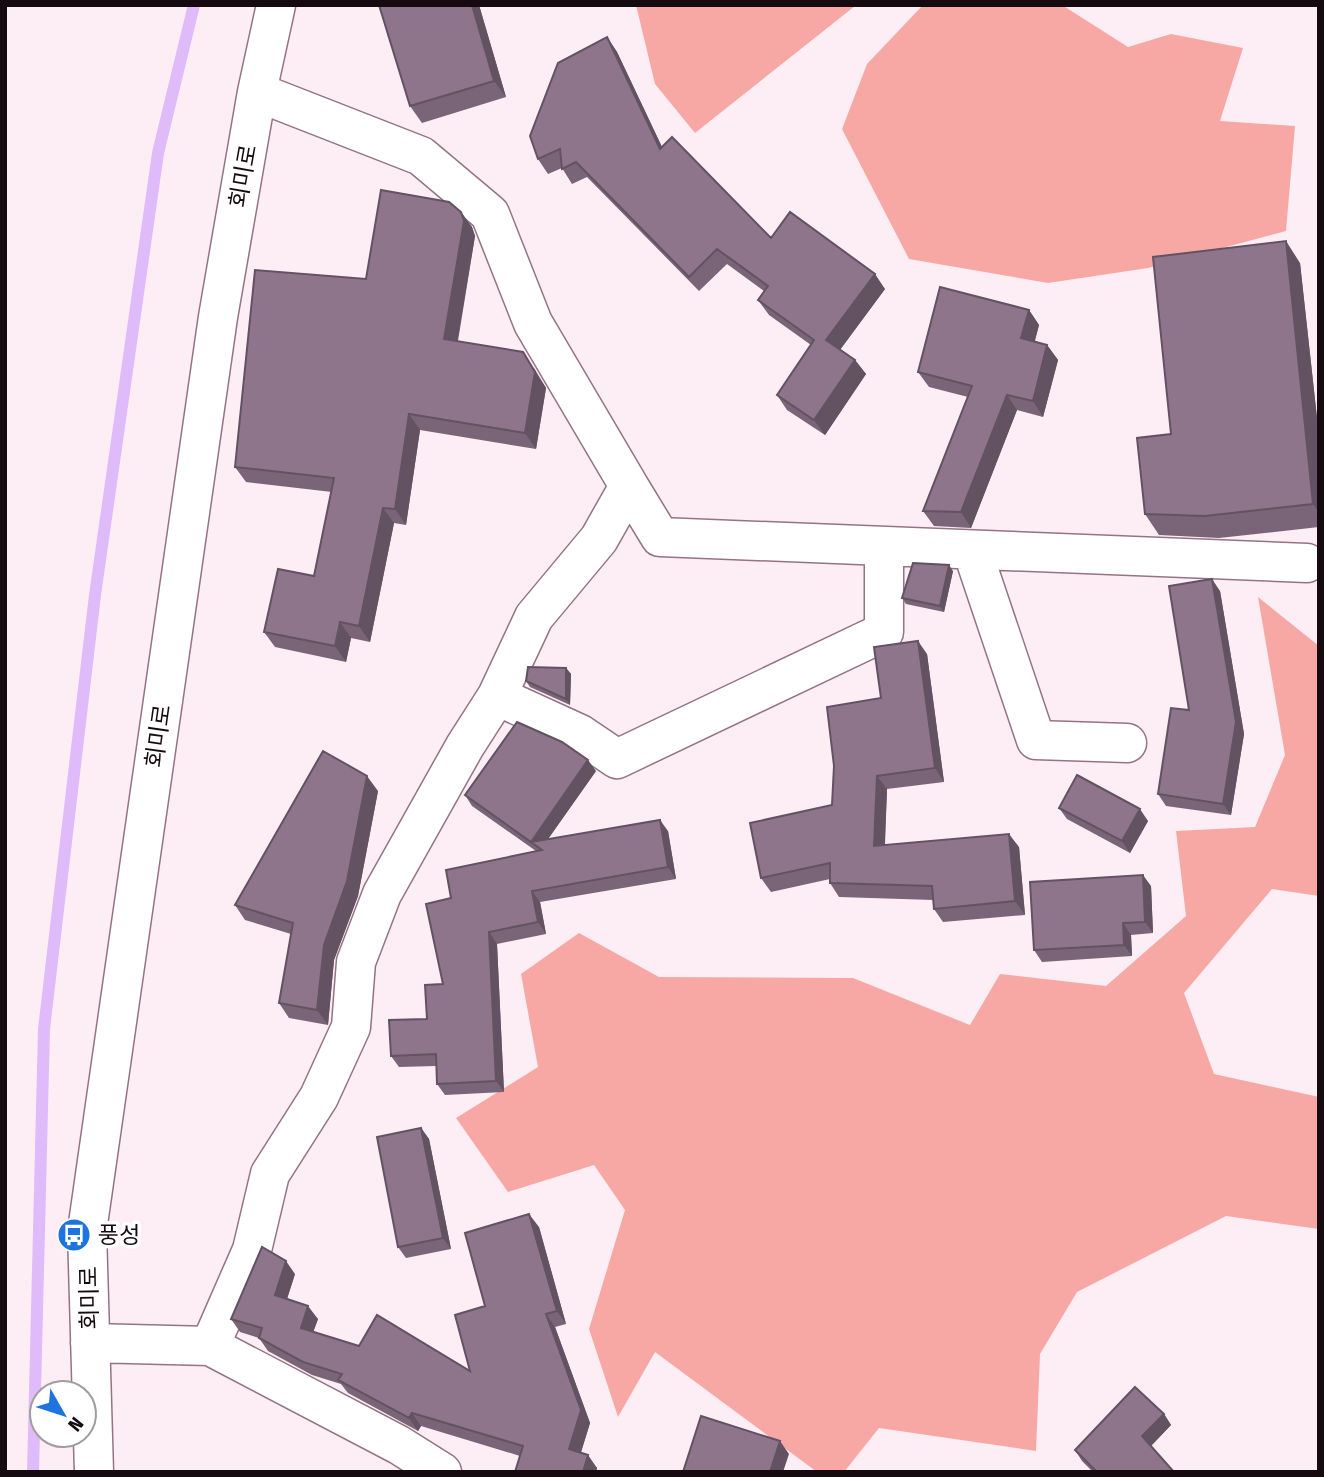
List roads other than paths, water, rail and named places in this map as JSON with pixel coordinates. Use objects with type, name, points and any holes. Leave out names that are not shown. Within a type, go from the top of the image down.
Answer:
[{"type":"street","name":"회미로","points":[[94,1472],[88,1231],[218,317],[257,92],[276,5]]},
{"type":"street","points":[[257,92],[421,156],[490,214],[534,323],[660,537],[1307,564]]},
{"type":"street","points":[[210,1346],[252,1250],[270,1174],[319,1097],[351,1027],[356,962],[383,894],[465,746],[497,696],[534,617],[599,539],[629,486]]},
{"type":"street","points":[[497,696],[580,734],[617,759],[884,632],[884,546]]},
{"type":"street","points":[[972,550],[1036,740],[1127,743]]},
{"type":"street","points":[[90,1343],[210,1346],[399,1445],[442,1472]]},
{"type":"waterway","points":[[33,1472],[44,1029],[95,595],[158,153],[194,5]]},
{"type":"place","name":"풍성","points":[[74,1235]]}]
